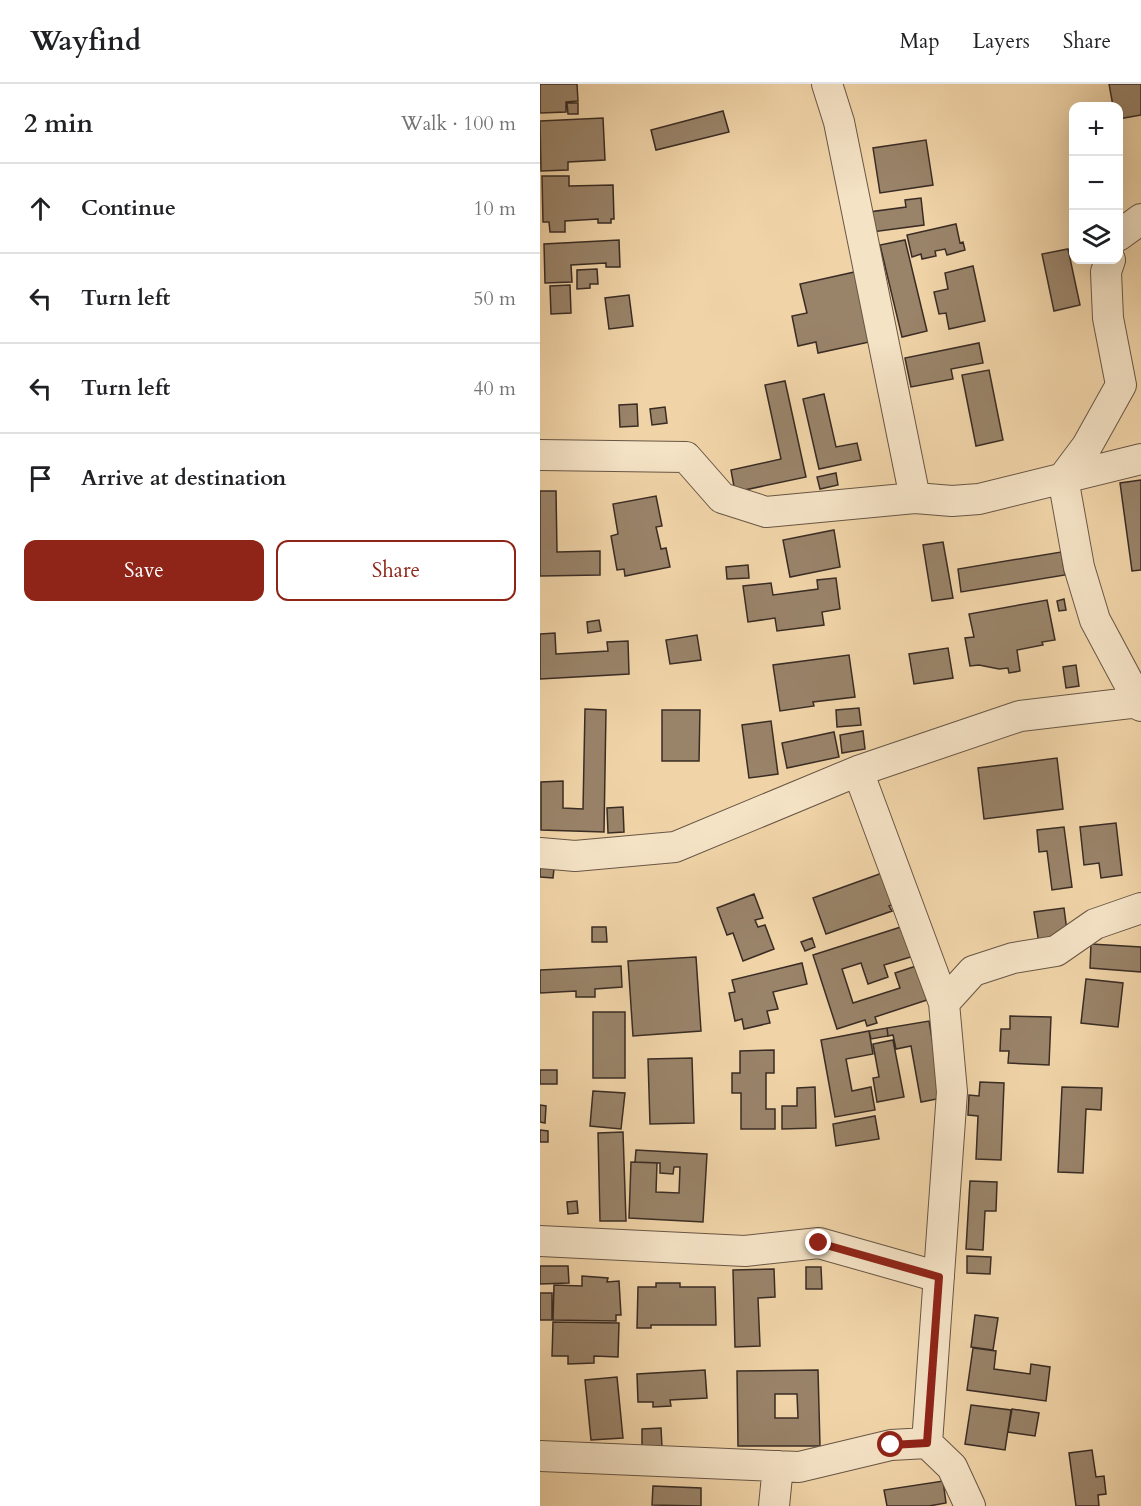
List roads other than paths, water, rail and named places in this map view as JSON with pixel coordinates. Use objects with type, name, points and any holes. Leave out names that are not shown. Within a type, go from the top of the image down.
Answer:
[{"type":"street","points":[[827,84],[839,122],[915,498]]},
{"type":"street","points":[[1123,233],[1141,219]]},
{"type":"street","points":[[540,853],[575,856],[675,847],[858,771],[1020,716],[1140,704],[1095,620],[1079,567],[1063,478],[1087,446],[1120,385],[1108,318],[1106,273],[1109,264]]},
{"type":"street","points":[[540,455],[686,457],[722,498],[766,512],[915,498],[952,501],[979,498],[1141,459]]},
{"type":"street","points":[[858,771],[944,1003],[952,1092],[927,1443]]},
{"type":"street","points":[[944,1003],[973,971],[1013,958],[1056,951],[1095,924],[1141,908]]},
{"type":"street","points":[[540,1241],[745,1251],[819,1243],[939,1277]]},
{"type":"street","points":[[540,1456],[799,1467],[891,1445],[927,1443],[952,1467],[970,1506]]},
{"type":"street","points":[[774,1506],[778,1466]]}]
